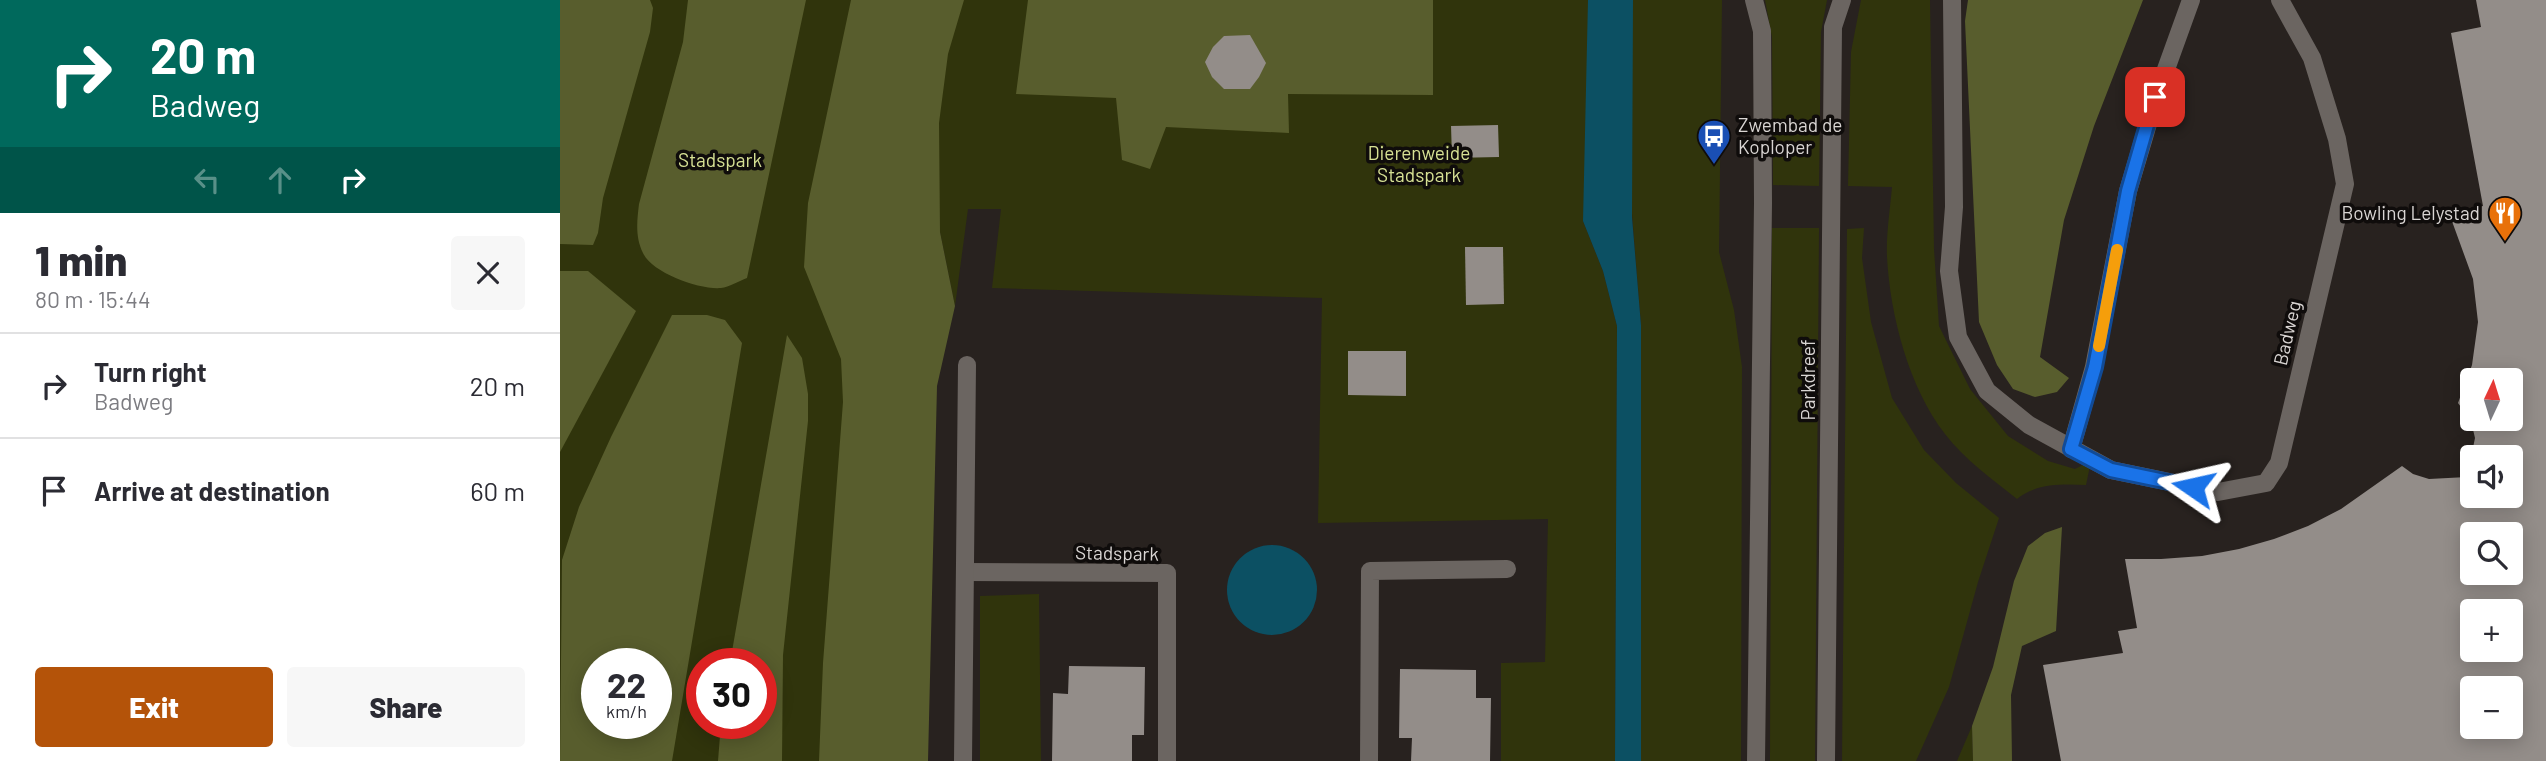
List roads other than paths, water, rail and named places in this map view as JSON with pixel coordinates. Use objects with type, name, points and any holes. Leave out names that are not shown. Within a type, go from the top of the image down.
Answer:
[{"type":"street","points":[[1754,0],[1762,31],[1763,190],[1756,761]]},
{"type":"street","name":"Parkdreef","points":[[1826,761],[1833,27],[1842,0]]},
{"type":"street","name":"Badweg","points":[[1952,0],[1954,208],[1949,271],[1958,337],[1987,391],[2029,425],[2111,470],[2218,492],[2266,483],[2279,463],[2344,184],[2337,139],[2312,58],[2280,0]]},
{"type":"street","points":[[2071,449],[2095,367],[2128,191],[2155,97],[2191,0]]},
{"type":"street","points":[[963,761],[967,365]]},
{"type":"street","points":[[1369,761],[1370,571],[1507,569]]},
{"type":"street","name":"Stadspark","points":[[965,572],[1167,573],[1167,761]]},
{"type":"water","points":[[1588,0],[1633,0],[1632,217],[1641,325],[1641,761],[1615,761],[1617,326],[1603,271],[1583,221]]},
{"type":"water","points":[[1272,545],[1289,548],[1304,558],[1314,573],[1317,590],[1314,607],[1304,622],[1289,632],[1272,635],[1255,632],[1240,622],[1230,607],[1227,590],[1230,573],[1240,558],[1255,548]]},
{"type":"place","name":"Zwembad de Koploper","points":[[1714,166]]},
{"type":"place","name":"Bowling Lelystad","points":[[2505,243]]},
{"type":"park label","name":"Dierenweide Stadspark","points":[[1419,164]]}]
